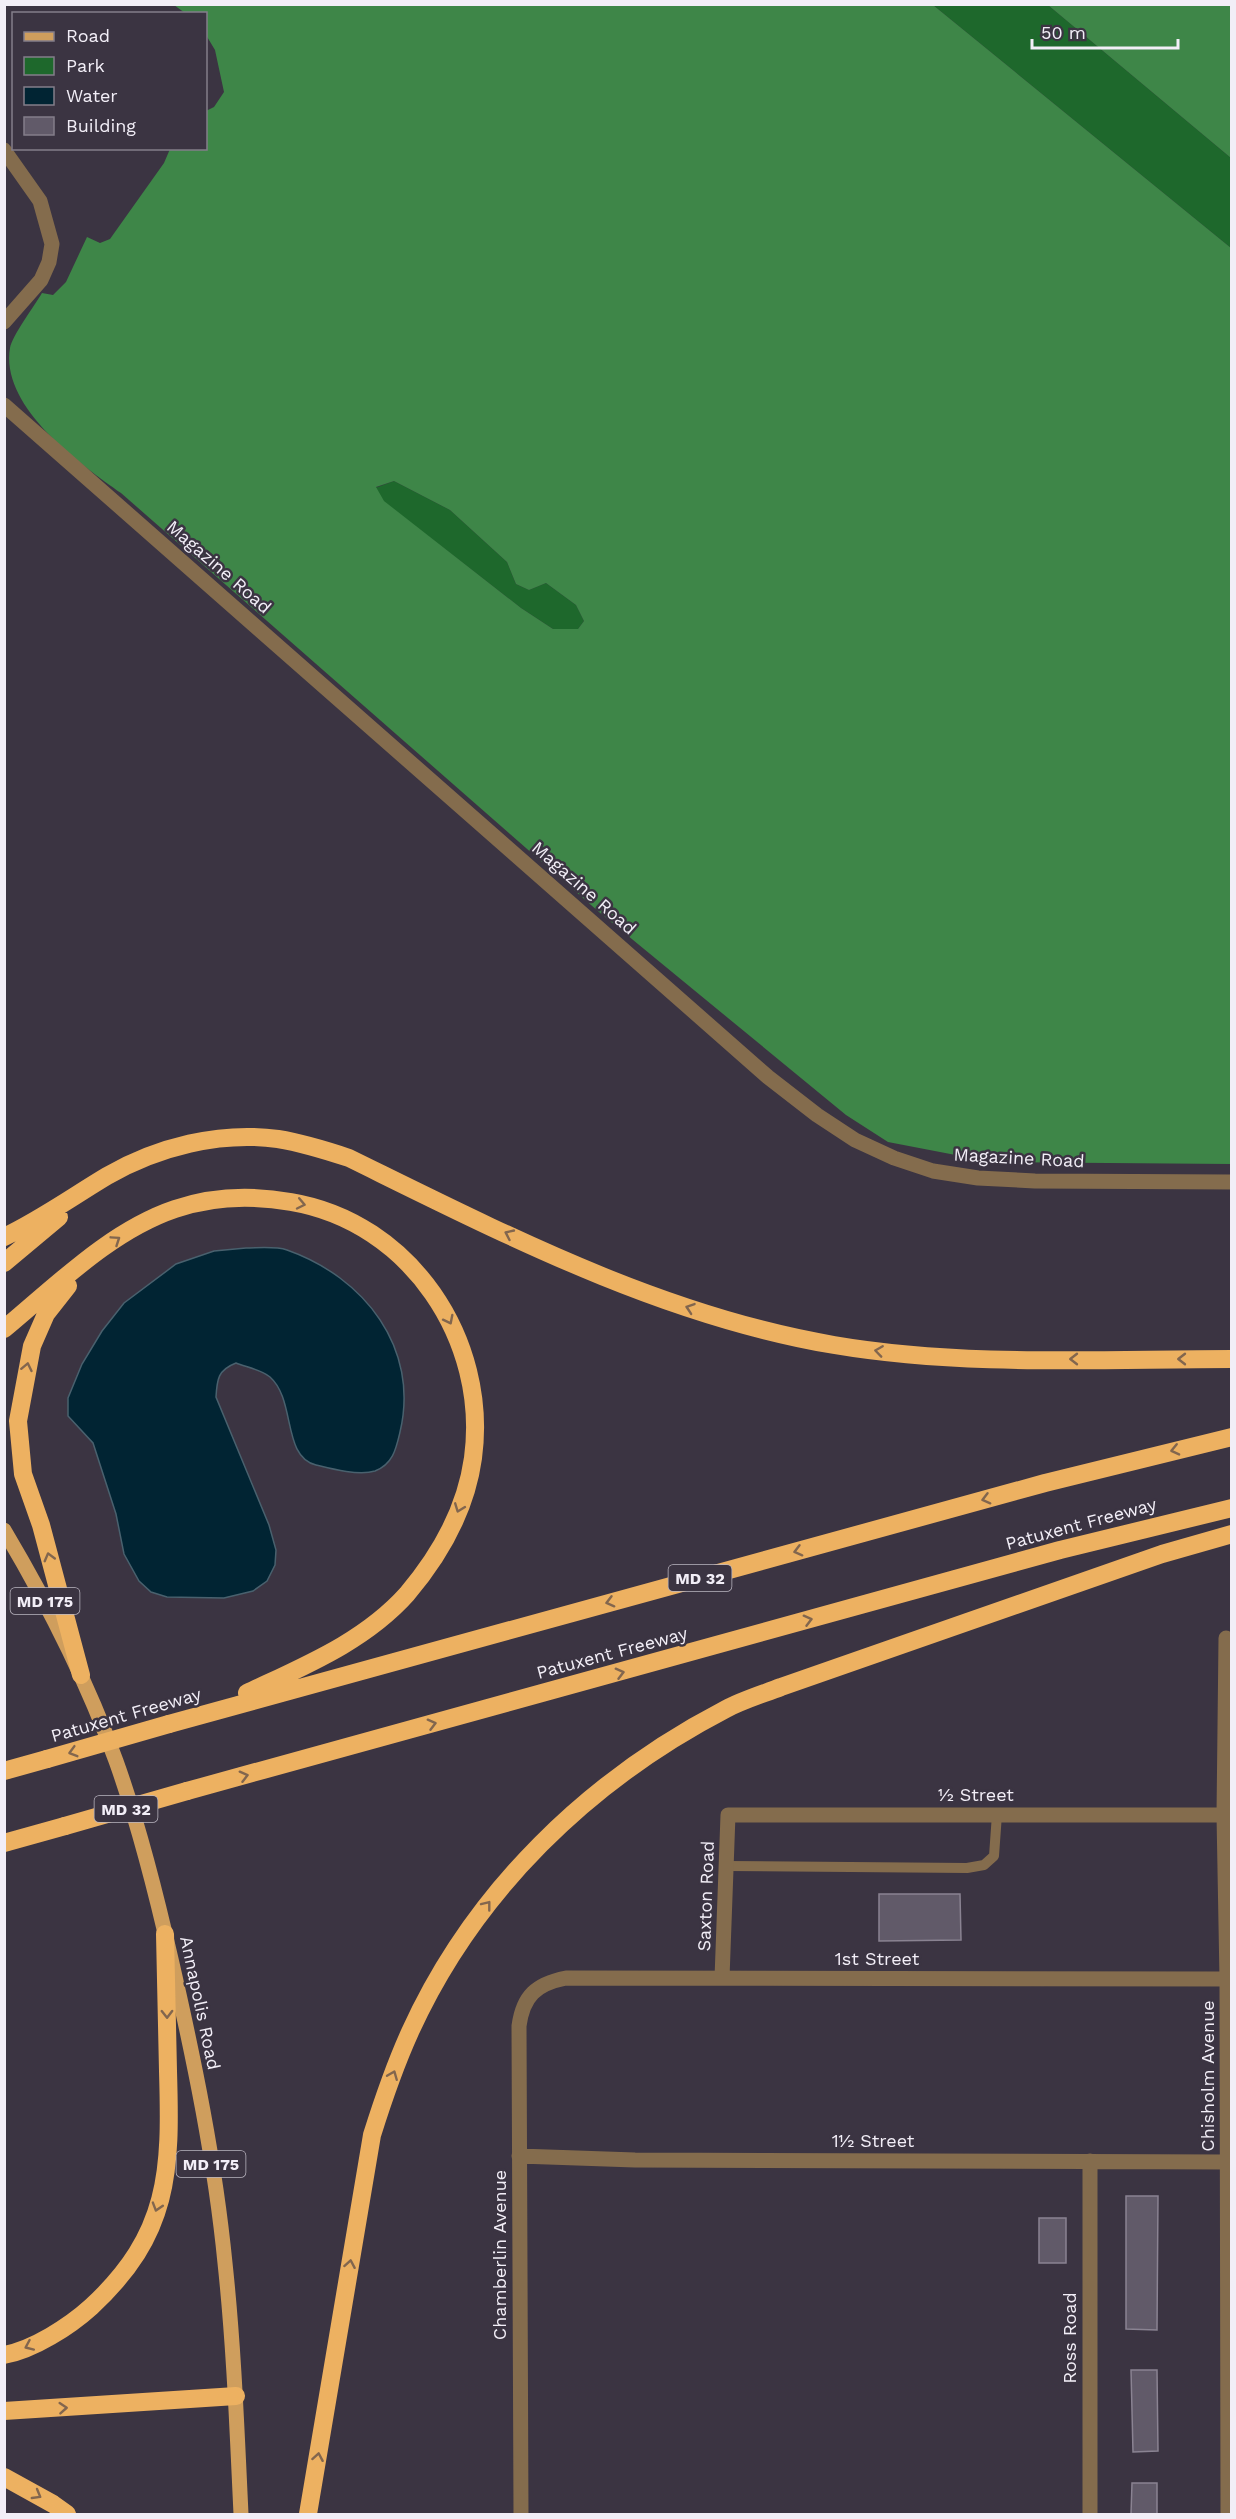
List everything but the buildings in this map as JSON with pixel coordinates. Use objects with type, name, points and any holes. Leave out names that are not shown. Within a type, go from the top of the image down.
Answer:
[{"type":"highway","points":[[4,1237],[28,1226],[109,1175],[149,1156],[189,1143],[237,1137],[277,1139],[312,1146],[349,1158],[574,1264],[627,1286],[724,1320],[777,1333],[834,1345],[904,1354],[967,1358],[1232,1359]]},
{"type":"highway","points":[[4,1263],[109,1175]]},
{"type":"highway","points":[[4,1329],[87,1261],[138,1225],[174,1209],[211,1200],[240,1197],[306,1204],[340,1215],[369,1231],[399,1253],[422,1276],[443,1307],[462,1344],[471,1384],[475,1424],[473,1459],[465,1494],[450,1533],[427,1569],[380,1621],[328,1654],[198,1716]]},
{"type":"highway","points":[[81,1675],[40,1525],[23,1474],[18,1421],[32,1346],[46,1314],[87,1261]]},
{"type":"highway","name":"Patuxent Freeway","points":[[4,1771],[1045,1483],[1232,1437]]},
{"type":"highway","name":"Patuxent Freeway","points":[[4,1843],[1060,1551],[1232,1508]]},
{"type":"highway","points":[[308,2514],[372,2135],[387,2090],[410,2031],[440,1975],[468,1930],[545,1838],[625,1770],[728,1708],[781,1687],[1162,1554],[1232,1534]]},
{"type":"highway","points":[[4,1850],[46,1831]]},
{"type":"highway","points":[[4,2355],[47,2338],[79,2318],[113,2287],[139,2252],[155,2216],[166,2177],[170,2137],[165,1934]]},
{"type":"highway","points":[[4,2411],[236,2396]]},
{"type":"highway","points":[[4,2477],[67,2514]]},
{"type":"main road","name":"Annapolis Road","points":[[4,1530],[38,1587],[81,1675],[116,1761],[148,1866],[165,1934],[189,2038],[208,2138],[225,2262],[236,2396],[241,2514]]},
{"type":"street","points":[[4,150],[40,201],[52,244],[49,262],[41,280],[4,322]]},
{"type":"street","name":"Magazine Road","points":[[4,405],[768,1077],[817,1115],[855,1140],[894,1158],[933,1171],[978,1178],[1035,1181],[1232,1182]]},
{"type":"street","name":"Chisholm Avenue","points":[[1226,1638],[1229,1979],[1228,2514]]},
{"type":"street","name":"½ Street","points":[[729,1815],[1228,1815]]},
{"type":"street","name":"Saxton Road","points":[[722,1978],[729,1815]]},
{"type":"street","name":"1st Street","points":[[529,1997],[539,1987],[566,1978],[1229,1979]]},
{"type":"street","name":"Chamberlin Avenue","points":[[521,2514],[519,2026],[521,2011],[529,1997]]},
{"type":"street","name":"1½ Street","points":[[519,2156],[635,2160],[1227,2162]]},
{"type":"street","name":"Ross Road","points":[[1090,2161],[1090,2514]]},
{"type":"lane","points":[[727,1866],[967,1868],[984,1865],[994,1856],[997,1815]]},
{"type":"green space","points":[[174,5],[933,5],[1231,248],[1231,1164],[992,1162],[888,1142],[846,1115],[599,912],[121,493],[65,450],[46,432],[17,391],[10,370],[10,348],[15,336],[42,293],[53,295],[66,282],[87,237],[100,243],[110,239],[164,163],[170,150],[207,150],[207,110],[214,107],[224,92],[215,50],[207,37],[207,12],[184,12]],"holes":[[[394,481],[450,510],[507,562],[516,584],[529,590],[546,583],[576,605],[584,621],[578,629],[553,629],[521,608],[384,501],[376,487]]]},
{"type":"green space","points":[[933,5],[1048,5],[1231,158],[1231,248]]},
{"type":"green space","points":[[1048,5],[1231,5],[1231,158]]},
{"type":"green space","points":[[394,481],[450,510],[507,562],[516,584],[529,590],[546,583],[576,605],[584,621],[578,629],[553,629],[521,608],[383,501],[375,488]]},
{"type":"water","points":[[246,1248],[287,1250],[315,1262],[340,1278],[362,1297],[380,1320],[393,1345],[402,1372],[404,1401],[400,1432],[390,1460],[375,1471],[354,1472],[316,1465],[305,1460],[298,1451],[283,1399],[278,1387],[270,1377],[236,1363],[225,1369],[218,1380],[216,1397],[269,1525],[276,1550],[275,1565],[267,1581],[253,1591],[224,1598],[167,1597],[151,1592],[139,1581],[124,1554],[116,1514],[93,1443],[68,1416],[68,1398],[82,1364],[102,1331],[124,1303],[176,1264],[214,1251]]}]
